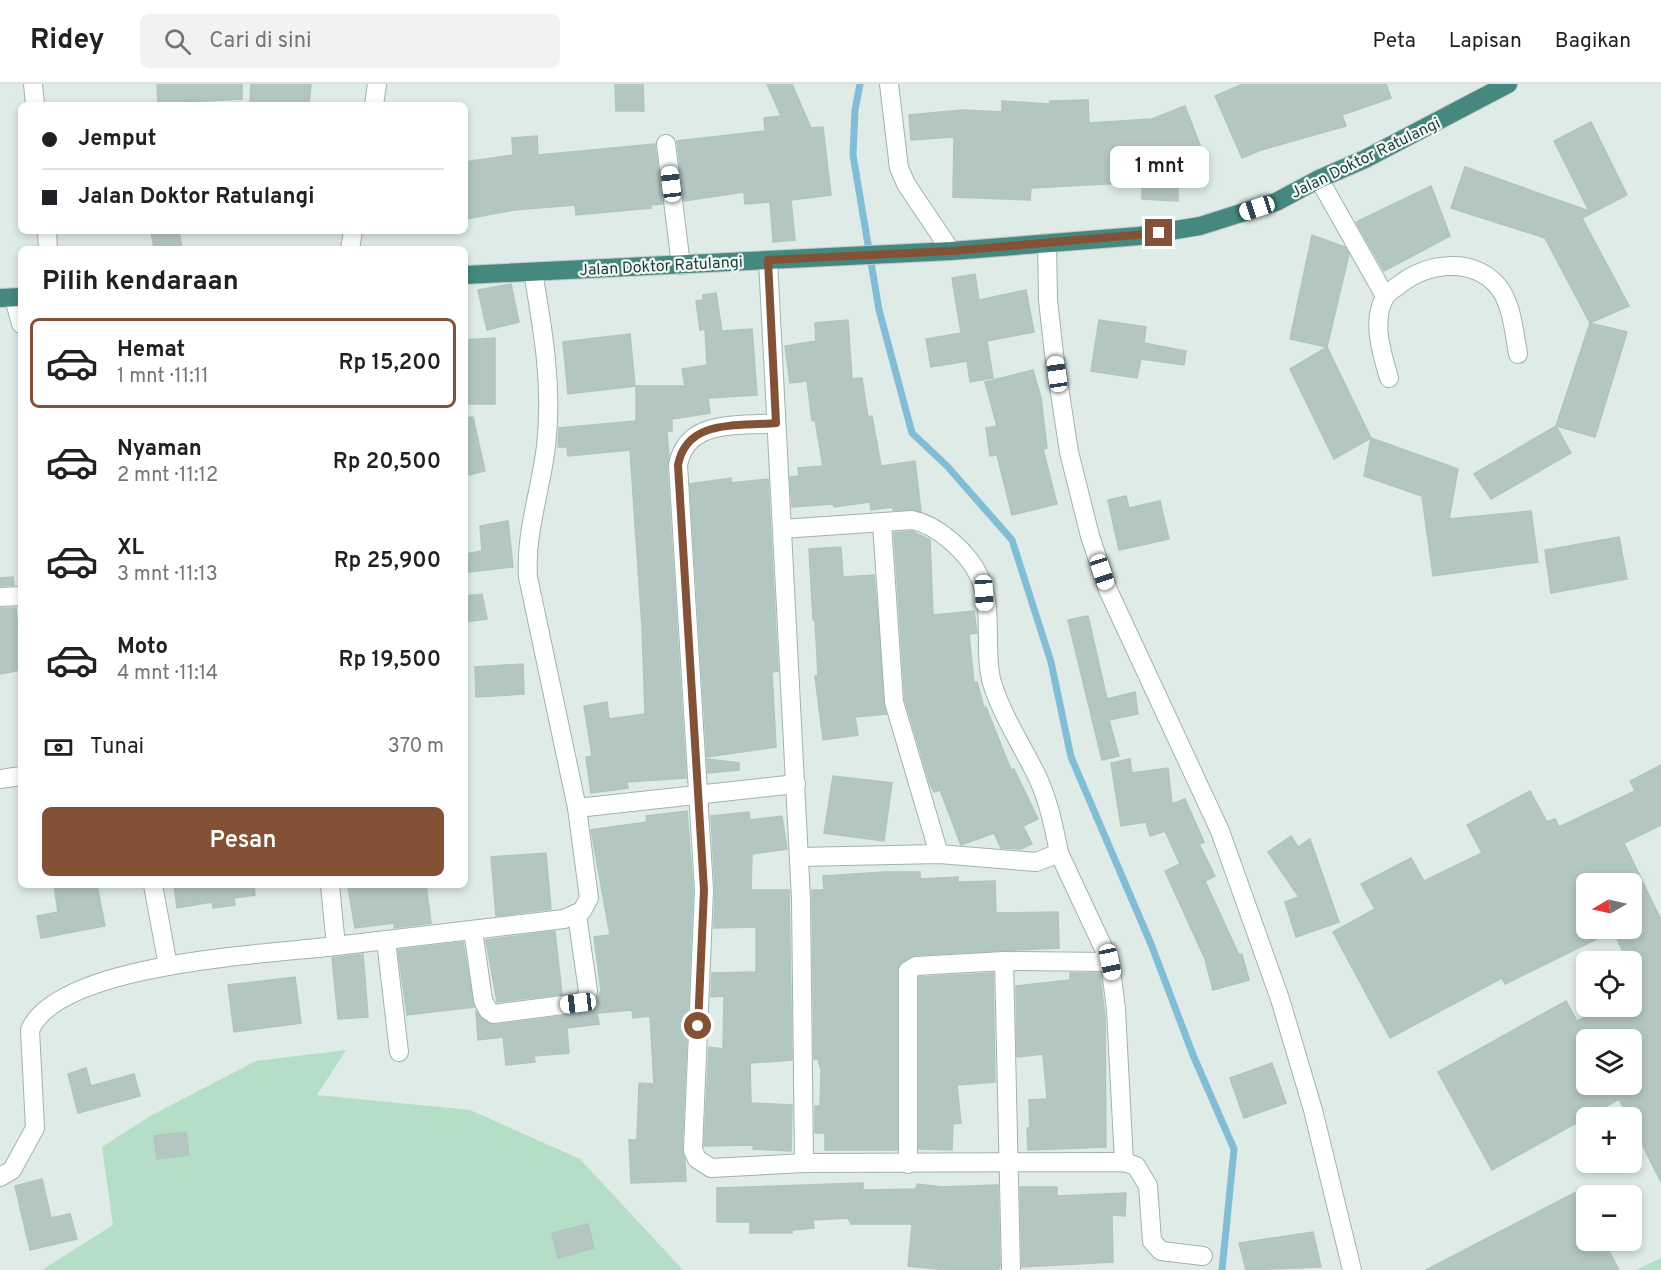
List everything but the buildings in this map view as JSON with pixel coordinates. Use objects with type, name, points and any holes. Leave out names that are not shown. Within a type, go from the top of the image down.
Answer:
[{"type":"highway","name":"Jalan Doktor Ratulangi","points":[[468,275],[951,251],[1138,236],[1200,226],[1276,202],[1318,179],[1365,159],[1508,84]]},
{"type":"street","points":[[33,84],[35,102]]},
{"type":"street","points":[[374,102],[377,84]]},
{"type":"street","points":[[889,84],[899,168],[906,184],[951,251]]},
{"type":"street","points":[[666,144],[681,265]]},
{"type":"street","points":[[1318,179],[1385,296]]},
{"type":"street","points":[[1047,243],[1048,300],[1059,387],[1069,452],[1090,536],[1108,590],[1220,831],[1280,999],[1313,1110],[1352,1270]]},
{"type":"street","points":[[768,260],[800,857],[804,1163]]},
{"type":"street","points":[[1389,378],[1381,349],[1378,325],[1385,296],[1412,275],[1444,266],[1472,267],[1497,285],[1511,314],[1518,354]]},
{"type":"street","points":[[0,1177],[12,1170],[35,1128],[34,1082],[28,1036],[32,1024],[65,997],[85,987],[123,975],[168,966],[386,941],[577,915],[586,904],[589,890],[577,808],[528,578],[528,546],[542,478],[548,407],[547,351],[533,272]]},
{"type":"street","points":[[12,298],[18,315]]},
{"type":"street","points":[[776,423],[703,430],[689,440],[681,450],[678,465],[704,890],[693,1150],[697,1160],[711,1168],[804,1163],[1125,1162],[1136,1166],[1148,1186],[1152,1240],[1156,1247],[1161,1251],[1203,1257]]},
{"type":"street","points":[[782,529],[912,520],[939,531],[980,578],[984,593],[987,658],[998,702],[1038,776],[1059,853],[1110,962],[1116,1009],[1125,1162]]},
{"type":"street","points":[[882,523],[894,702],[939,854]]},
{"type":"street","points":[[0,597],[18,596]]},
{"type":"street","points":[[0,779],[18,776]]},
{"type":"street","points":[[577,808],[796,784]]},
{"type":"street","points":[[800,857],[939,854],[1036,862],[1059,853]]},
{"type":"street","points":[[154,888],[168,966]]},
{"type":"street","points":[[330,888],[336,946]]},
{"type":"street","points":[[473,930],[483,1000],[488,1010],[494,1014],[578,1003],[586,999],[588,991],[577,915]]},
{"type":"street","points":[[386,941],[399,1052]]},
{"type":"street","points":[[908,1164],[908,971],[916,966],[1004,961],[1110,962]]},
{"type":"street","points":[[1004,961],[1011,1164],[1009,1254],[1011,1270]]},
{"type":"green space","points":[[346,1050],[317,1095],[470,1110],[580,1159],[683,1270],[42,1270],[113,1225],[102,1147],[152,1115],[256,1061]]},
{"type":"green space","points":[[1661,1258],[1661,1270],[1636,1270]]},
{"type":"waterway","points":[[860,84],[855,110],[853,155],[879,310],[912,433],[947,466],[1012,540],[1051,662],[1071,757],[1151,944],[1193,1055],[1234,1149],[1222,1270]]},
{"type":"route","points":[[698,1026],[704,890],[685,547],[678,465],[681,450],[689,440],[703,430],[776,423],[768,260],[951,251],[1159,233]]}]
